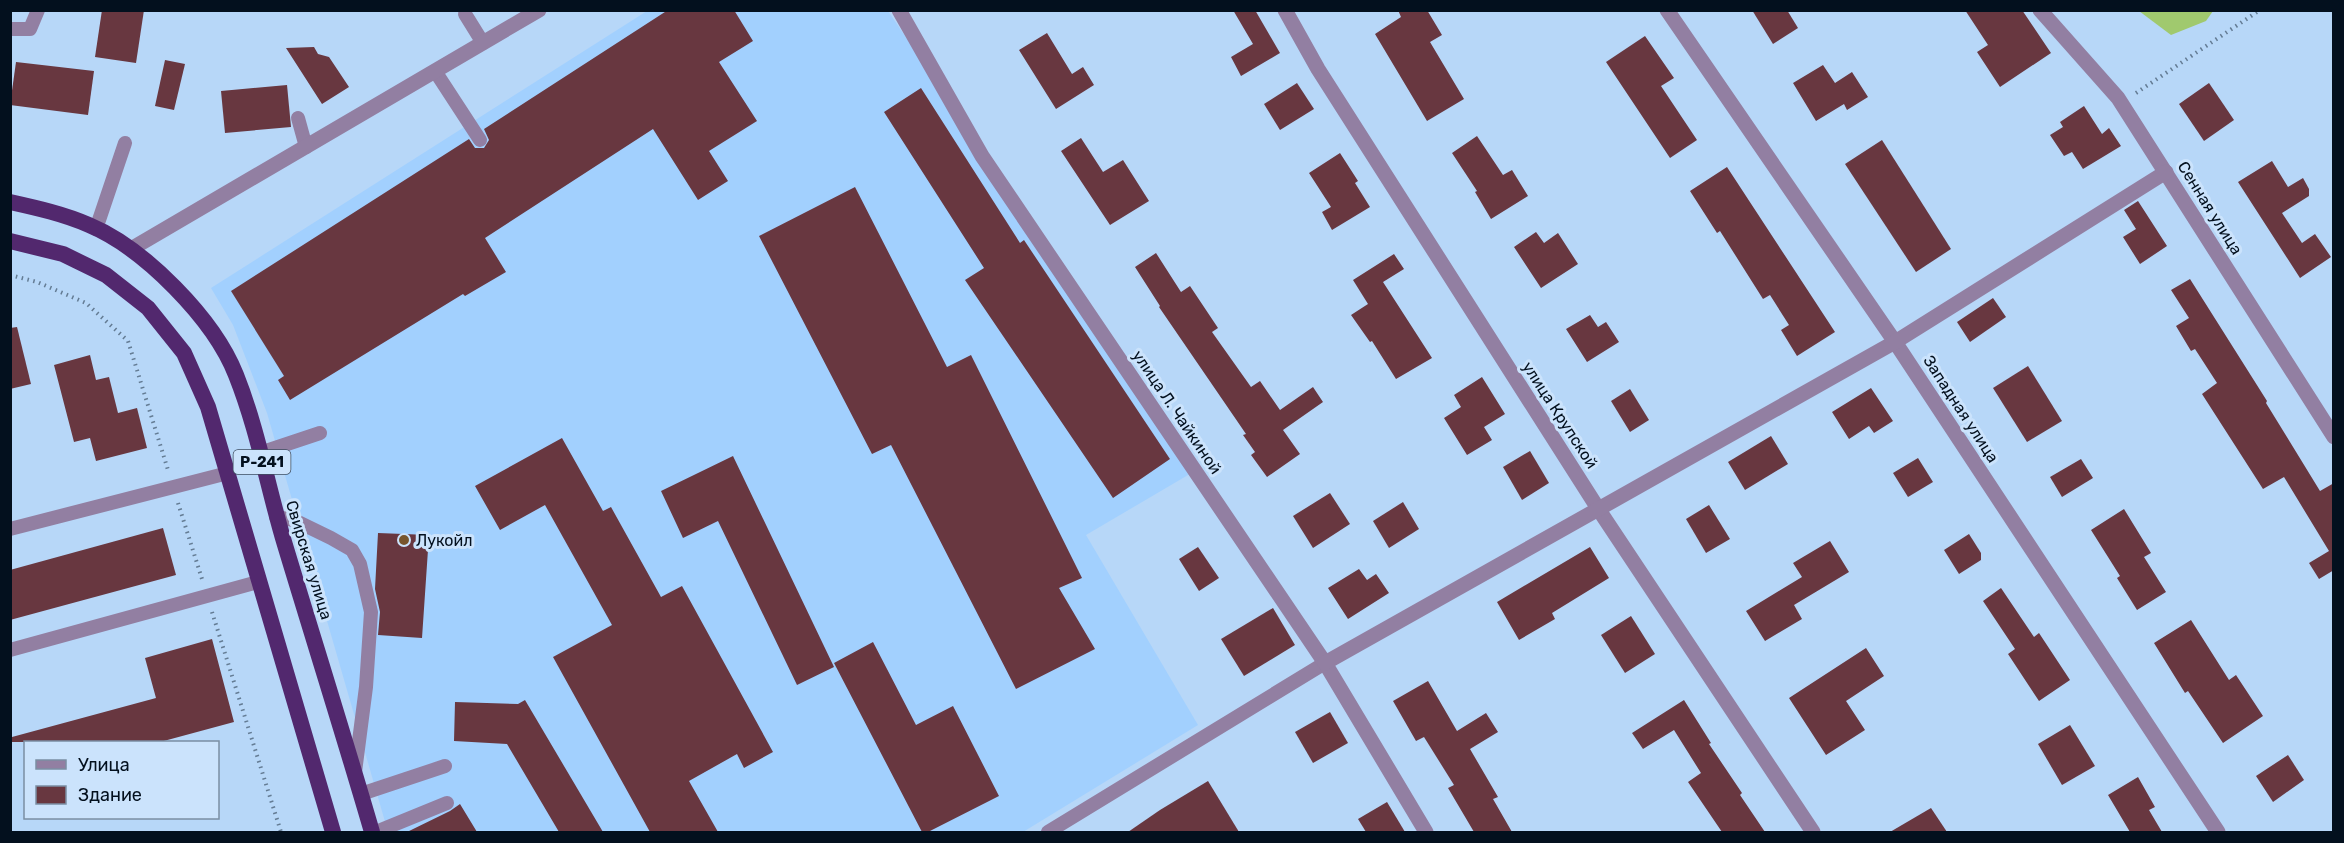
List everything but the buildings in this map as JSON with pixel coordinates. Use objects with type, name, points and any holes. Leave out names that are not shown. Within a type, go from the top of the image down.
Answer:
[{"type":"highway","name":"Свирская улица","points":[[10,202],[57,214],[96,229],[131,249],[167,280],[206,321],[235,372],[260,453],[276,517],[374,832]]},
{"type":"highway","name":"Р-241","points":[[10,241],[63,254],[106,275],[148,308],[184,353],[208,407],[333,832]]},
{"type":"street","points":[[131,249],[539,10]]},
{"type":"street","name":"улица Л. Чайкиной","points":[[899,10],[982,156],[1325,663],[1426,832]]},
{"type":"street","name":"улица Крупской","points":[[1284,10],[1318,69],[1599,510],[1813,832]]},
{"type":"street","name":"Западная улица","points":[[1667,10],[1895,342],[2218,832]]},
{"type":"street","name":"Сенная улица","points":[[2040,10],[2121,103],[2334,437]]},
{"type":"street","points":[[1325,663],[1895,342],[2166,172]]},
{"type":"lane","points":[[10,29],[30,29],[38,10]]},
{"type":"lane","points":[[465,14],[483,43]]},
{"type":"lane","points":[[435,71],[480,140]]},
{"type":"lane","points":[[298,118],[306,147]]},
{"type":"lane","points":[[96,229],[124,143]]},
{"type":"lane","points":[[260,453],[320,433]]},
{"type":"lane","points":[[10,529],[228,473]]},
{"type":"lane","points":[[276,517],[294,520],[331,538],[352,550],[360,564],[371,612],[366,687],[355,774]]},
{"type":"lane","points":[[10,650],[258,582]]},
{"type":"lane","points":[[1048,832],[1325,663]]},
{"type":"lane","points":[[361,794],[445,766]]},
{"type":"lane","points":[[374,832],[447,803]]},
{"type":"path","points":[[2121,103],[2260,10]]},
{"type":"path","points":[[10,275],[37,282],[86,303],[128,341],[281,832]]},
{"type":"shaded area","points":[[2213,10],[2206,21],[2171,35],[2139,11]]},
{"type":"shaded area","points":[[647,11],[888,11],[1200,468],[1086,535],[1198,725],[1023,832],[388,832],[267,413],[233,325],[211,288]]},
{"type":"place","name":"Лукойл","points":[[404,540]]}]
